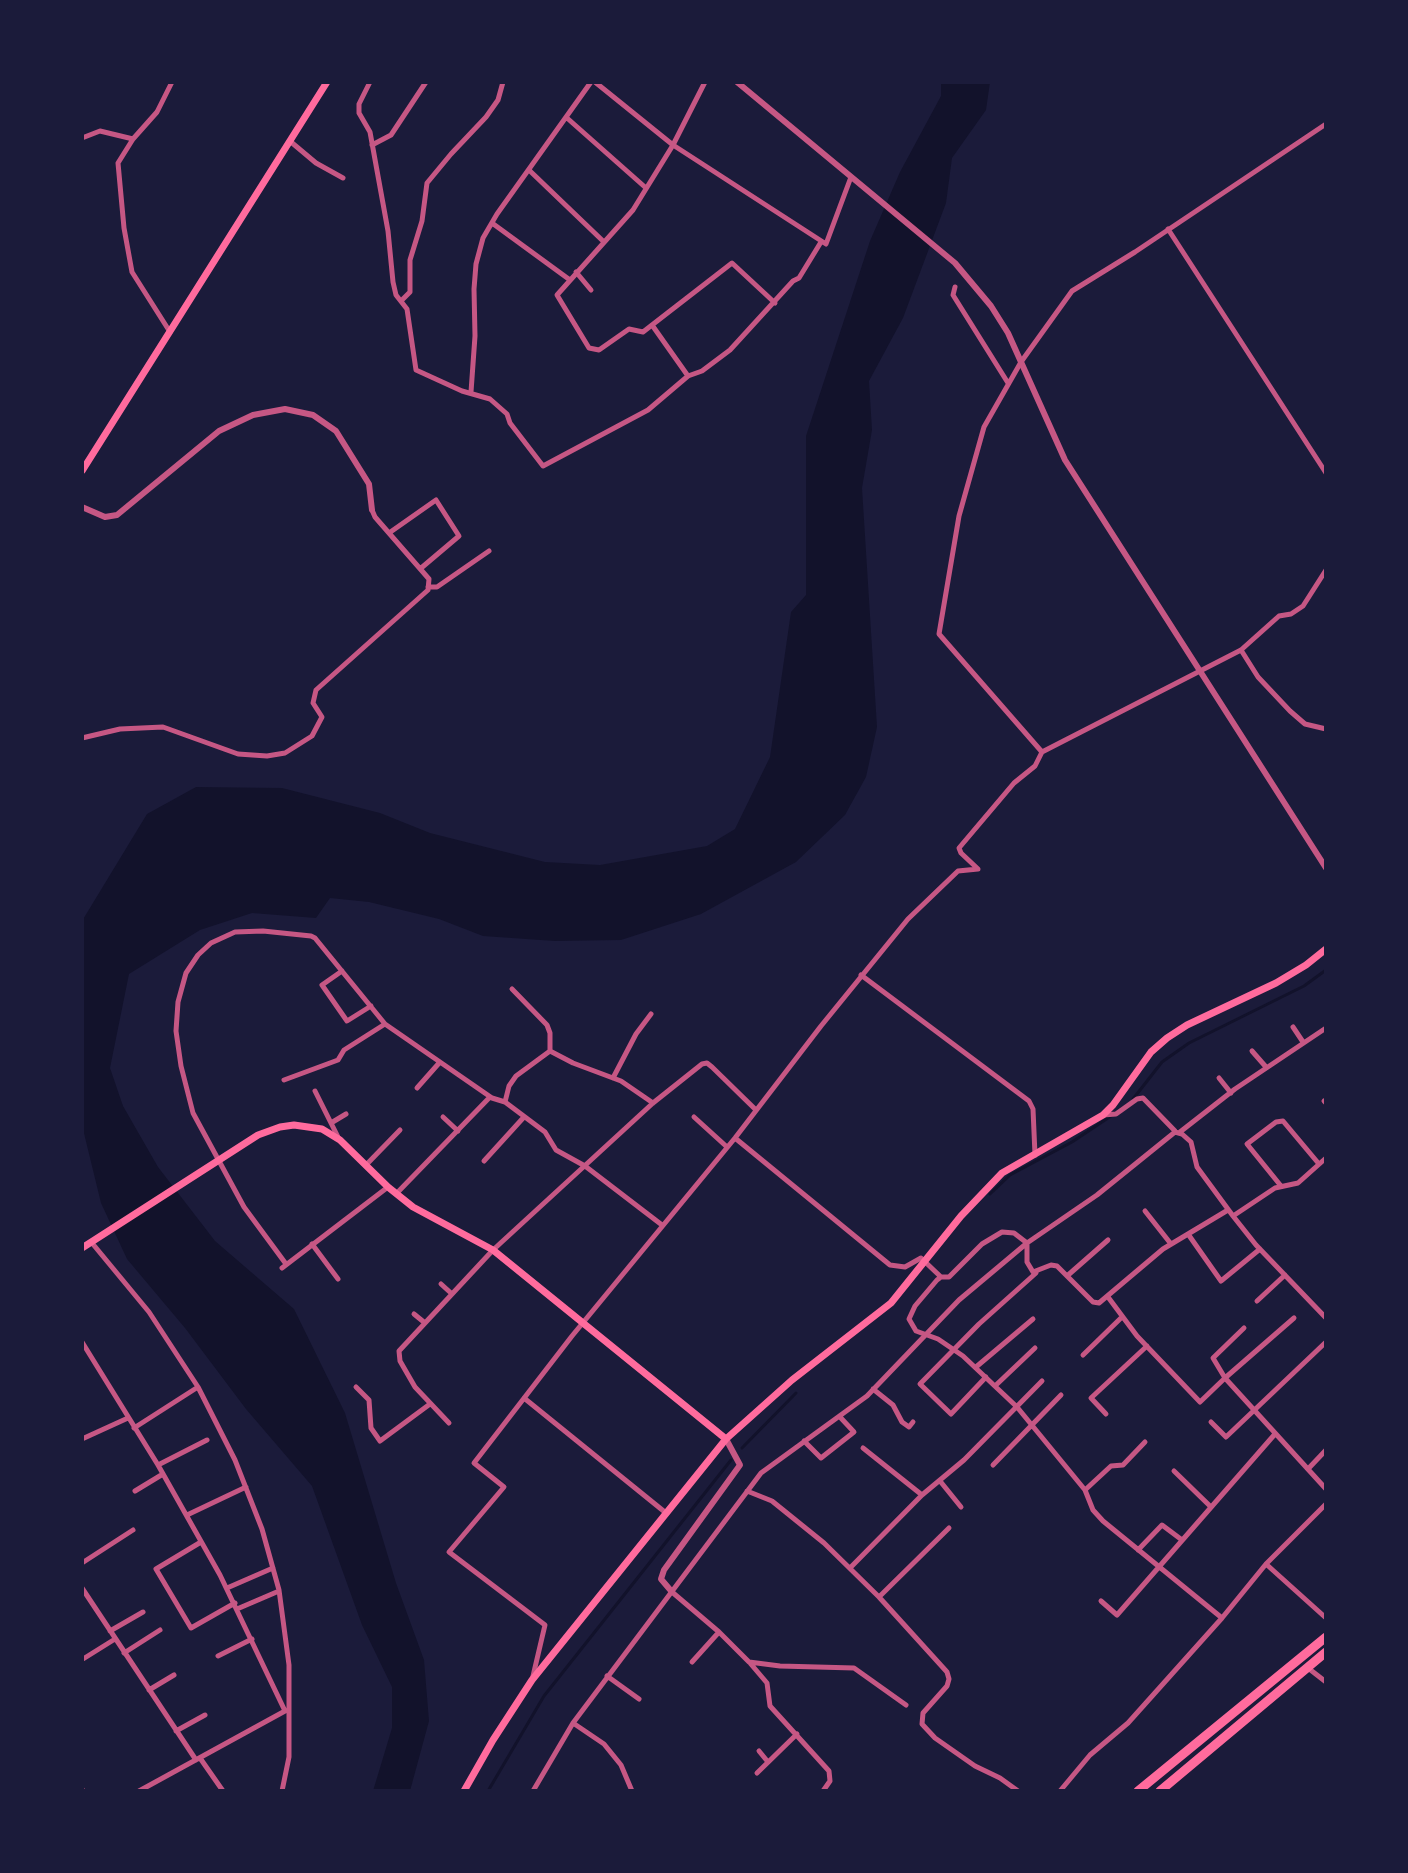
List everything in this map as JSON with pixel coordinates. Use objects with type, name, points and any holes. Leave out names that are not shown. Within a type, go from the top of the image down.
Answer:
[{"type":"highway","points":[[1138,1791],[1326,1637]]},
{"type":"highway","points":[[1160,1791],[1326,1652]]},
{"type":"main road","points":[[82,471],[327,82]]},
{"type":"main road","points":[[464,1791],[532,1680],[726,1439],[792,1380],[891,1303],[961,1216],[1002,1173],[1103,1115],[1145,1060],[1167,1038],[1187,1025],[1276,983],[1326,949]]},
{"type":"main road","points":[[82,1248],[258,1135],[280,1127],[308,1125],[329,1132],[340,1140],[396,1194],[427,1216],[493,1250],[726,1439]]},
{"type":"street","points":[[170,332],[132,272],[118,163],[133,139],[157,112],[172,82]]},
{"type":"street","points":[[370,82],[359,104],[359,113],[370,132],[388,231],[393,282],[396,295],[407,309],[416,370],[490,399],[507,414],[510,423],[543,466],[648,410],[688,376],[702,371],[730,350],[799,278],[821,242]]},
{"type":"street","points":[[372,145],[391,135],[426,82]]},
{"type":"street","points":[[401,301],[410,292],[410,260],[422,221],[427,183],[486,117],[498,100],[503,82]]},
{"type":"street","points":[[471,392],[476,264],[483,238],[593,82],[673,145],[826,244],[851,177]]},
{"type":"street","points":[[705,82],[673,145],[633,210],[557,295],[589,348],[599,350],[629,329],[643,332],[732,263],[775,303]]},
{"type":"street","points":[[737,82],[955,263],[991,306],[1008,333],[1065,460],[1326,868]]},
{"type":"street","points":[[567,118],[646,188]]},
{"type":"street","points":[[1042,752],[939,634],[959,516],[984,427],[1021,362],[1072,291],[1326,124]]},
{"type":"street","points":[[82,138],[100,131],[133,139]]},
{"type":"street","points":[[291,142],[316,163],[343,178]]},
{"type":"street","points":[[530,171],[604,242]]},
{"type":"street","points":[[492,223],[570,280]]},
{"type":"street","points":[[1168,229],[1326,473]]},
{"type":"street","points":[[576,272],[591,290]]},
{"type":"street","points":[[955,287],[953,295],[1008,383]]},
{"type":"street","points":[[652,325],[688,376]]},
{"type":"street","points":[[82,507],[105,517],[117,515],[219,431],[253,415],[285,409],[313,415],[336,431],[369,484],[375,517],[429,579],[428,587],[316,690],[313,703],[320,711],[320,721],[312,736],[285,753],[267,756],[238,754],[163,727],[120,729],[82,738]]},
{"type":"street","points":[[389,533],[436,500],[459,536],[420,569]]},
{"type":"street","points":[[428,587],[437,587],[489,551]]},
{"type":"street","points":[[532,1680],[545,1625],[449,1552],[504,1487],[474,1463],[908,919],[958,871],[978,869],[959,848],[1014,783],[1035,766],[1042,752],[1241,650],[1279,616],[1291,614],[1303,606],[1326,570]]},
{"type":"street","points":[[1241,650],[1258,677],[1290,711],[1305,724],[1326,729]]},
{"type":"street","points":[[388,1187],[284,1266],[244,1207],[193,1113],[177,1042],[178,1002],[190,967],[203,950],[221,937],[241,931],[311,936],[385,1024],[490,1097],[505,1102],[545,1132],[556,1150],[585,1166],[662,1225]]},
{"type":"street","points":[[342,971],[322,985],[347,1021],[371,1006]]},
{"type":"street","points":[[861,975],[1029,1101],[1033,1109],[1035,1155]]},
{"type":"street","points":[[512,989],[547,1025],[550,1051]]},
{"type":"street","points":[[613,1078],[636,1034],[651,1014]]},
{"type":"street","points":[[284,1080],[338,1060],[344,1050],[385,1024]]},
{"type":"street","points":[[1293,1027],[1303,1042]]},
{"type":"street","points":[[533,1791],[573,1723],[761,1473],[840,1417],[873,1389],[959,1300],[1027,1243],[1097,1195],[1266,1067],[1326,1028]]},
{"type":"street","points":[[550,1051],[613,1078],[653,1103]]},
{"type":"street","points":[[505,1102],[509,1086],[516,1076],[550,1051]]},
{"type":"street","points":[[1252,1051],[1266,1067]]},
{"type":"street","points":[[417,1088],[440,1062]]},
{"type":"street","points":[[449,1423],[410,1379],[398,1356],[401,1348],[493,1250],[653,1103],[682,1078],[707,1063],[756,1110]]},
{"type":"street","points":[[1219,1078],[1231,1093]]},
{"type":"street","points":[[315,1091],[340,1140]]},
{"type":"street","points":[[396,1194],[490,1097]]},
{"type":"street","points":[[1103,1115],[1116,1114],[1143,1098],[1191,1142],[1197,1167],[1230,1213],[1326,1318]]},
{"type":"street","points":[[331,1123],[346,1114]]},
{"type":"street","points":[[443,1117],[458,1131]]},
{"type":"street","points":[[484,1161],[524,1117]]},
{"type":"street","points":[[694,1117],[727,1147]]},
{"type":"street","points":[[1281,1186],[1247,1144],[1276,1122],[1283,1121],[1319,1164]]},
{"type":"street","points":[[366,1165],[400,1130]]},
{"type":"street","points":[[735,1138],[890,1265],[905,1267],[921,1258],[941,1277]]},
{"type":"street","points":[[986,1377],[951,1414],[920,1384],[953,1348],[1037,1272],[1054,1265],[1093,1302],[1099,1303],[1171,1244],[1281,1186],[1296,1184],[1326,1158]]},
{"type":"street","points":[[1145,1211],[1171,1244]]},
{"type":"street","points":[[1027,1243],[1014,1233],[998,1233],[982,1244],[952,1275],[941,1277],[929,1288],[909,1316],[914,1329],[953,1348],[976,1367],[1033,1425],[1055,1457],[1085,1490],[1096,1514],[1222,1618]]},
{"type":"street","points":[[1188,1234],[1223,1284],[1260,1249]]},
{"type":"street","points":[[1067,1276],[1108,1240]]},
{"type":"street","points":[[92,1243],[149,1312],[198,1387],[246,1487],[279,1591],[289,1665],[289,1757],[282,1791]]},
{"type":"street","points":[[1027,1243],[1027,1265],[1037,1272]]},
{"type":"street","points":[[312,1244],[338,1279]]},
{"type":"street","points":[[1257,1301],[1285,1275]]},
{"type":"street","points":[[441,1284],[452,1294]]},
{"type":"street","points":[[1108,1297],[1147,1346],[1200,1402],[1294,1318]]},
{"type":"street","points":[[414,1314],[425,1323]]},
{"type":"street","points":[[1083,1355],[1122,1317]]},
{"type":"street","points":[[976,1367],[1033,1319]]},
{"type":"street","points":[[1244,1328],[1213,1358],[1225,1378],[1253,1411],[1326,1489]]},
{"type":"street","points":[[1211,1422],[1226,1437],[1326,1342]]},
{"type":"street","points":[[82,1343],[187,1515],[288,1711]]},
{"type":"street","points":[[1106,1414],[1091,1398],[1147,1346]]},
{"type":"street","points":[[995,1386],[1035,1348]]},
{"type":"street","points":[[850,1568],[1042,1381]]},
{"type":"street","points":[[134,1428],[198,1387]]},
{"type":"street","points":[[356,1387],[369,1400],[371,1428],[380,1441],[430,1404]]},
{"type":"street","points":[[873,1389],[893,1405],[901,1421],[909,1427]]},
{"type":"street","points":[[993,1465],[1061,1395]]},
{"type":"street","points":[[524,1398],[666,1513]]},
{"type":"street","points":[[804,1441],[821,1458],[854,1432],[840,1417]]},
{"type":"street","points":[[82,1439],[128,1418]]},
{"type":"street","points":[[1101,1601],[1117,1615],[1275,1434]]},
{"type":"street","points":[[726,1439],[740,1465],[664,1570],[661,1579],[719,1632],[767,1683],[769,1705],[829,1771],[830,1781],[823,1791]]},
{"type":"street","points":[[158,1465],[207,1440]]},
{"type":"street","points":[[1085,1490],[1111,1466],[1123,1465],[1145,1442]]},
{"type":"street","points":[[863,1448],[922,1495]]},
{"type":"street","points":[[1308,1469],[1326,1450]]},
{"type":"street","points":[[1174,1471],[1211,1507]]},
{"type":"street","points":[[135,1491],[163,1474]]},
{"type":"street","points":[[940,1481],[961,1507]]},
{"type":"street","points":[[187,1515],[246,1487]]},
{"type":"street","points":[[747,1491],[772,1501],[879,1597],[949,1675],[947,1686],[922,1715],[924,1726],[935,1738],[975,1766],[1018,1791]]},
{"type":"street","points":[[1060,1791],[1090,1755],[1128,1723],[1266,1564],[1326,1504]]},
{"type":"street","points":[[1138,1550],[1162,1525],[1182,1540]]},
{"type":"street","points":[[879,1597],[949,1528]]},
{"type":"street","points":[[82,1563],[133,1530]]},
{"type":"street","points":[[201,1542],[156,1569],[191,1628],[236,1606],[279,1591]]},
{"type":"street","points":[[1266,1564],[1326,1618]]},
{"type":"street","points":[[227,1588],[273,1568]]},
{"type":"street","points":[[82,1588],[176,1731],[223,1791]]},
{"type":"street","points":[[82,1609],[91,1603]]},
{"type":"street","points":[[110,1631],[143,1612]]},
{"type":"street","points":[[124,1653],[160,1630]]},
{"type":"street","points":[[692,1662],[719,1632]]},
{"type":"street","points":[[83,1659],[115,1639]]},
{"type":"street","points":[[218,1656],[252,1639]]},
{"type":"street","points":[[749,1662],[854,1668],[906,1705]]},
{"type":"street","points":[[1308,1668],[1326,1682]]},
{"type":"street","points":[[149,1690],[174,1675]]},
{"type":"street","points":[[607,1676],[639,1699]]},
{"type":"street","points":[[139,1791],[288,1711]]},
{"type":"street","points":[[176,1731],[205,1715]]},
{"type":"street","points":[[573,1723],[604,1744],[621,1765],[632,1791]]},
{"type":"street","points":[[757,1773],[797,1734]]},
{"type":"street","points":[[759,1751],[768,1762]]},
{"type":"shaded area","points":[[941,82],[990,82],[986,110],[952,158],[946,203],[903,318],[869,381],[872,430],[862,488],[877,727],[866,777],[845,815],[796,862],[701,914],[621,940],[555,941],[483,936],[439,919],[369,902],[330,898],[316,918],[252,913],[200,930],[129,974],[110,1068],[123,1106],[158,1167],[215,1241],[294,1309],[345,1413],[396,1583],[424,1660],[429,1721],[410,1791],[373,1791],[392,1728],[392,1687],[362,1625],[312,1486],[246,1409],[185,1328],[127,1259],[101,1203],[82,1125],[82,921],[147,814],[196,787],[282,788],[380,813],[430,833],[545,862],[600,865],[707,846],[735,829],[770,757],[791,612],[806,595],[806,436],[870,241],[900,172],[941,96]]},
{"type":"waterway","points":[[1133,1099],[1162,1062],[1189,1043],[1304,986],[1326,970]]},
{"type":"waterway","points":[[990,1194],[1010,1175],[1072,1142],[1111,1116]]},
{"type":"waterway","points":[[742,1448],[796,1393]]},
{"type":"waterway","points":[[488,1791],[544,1696],[731,1460]]}]
